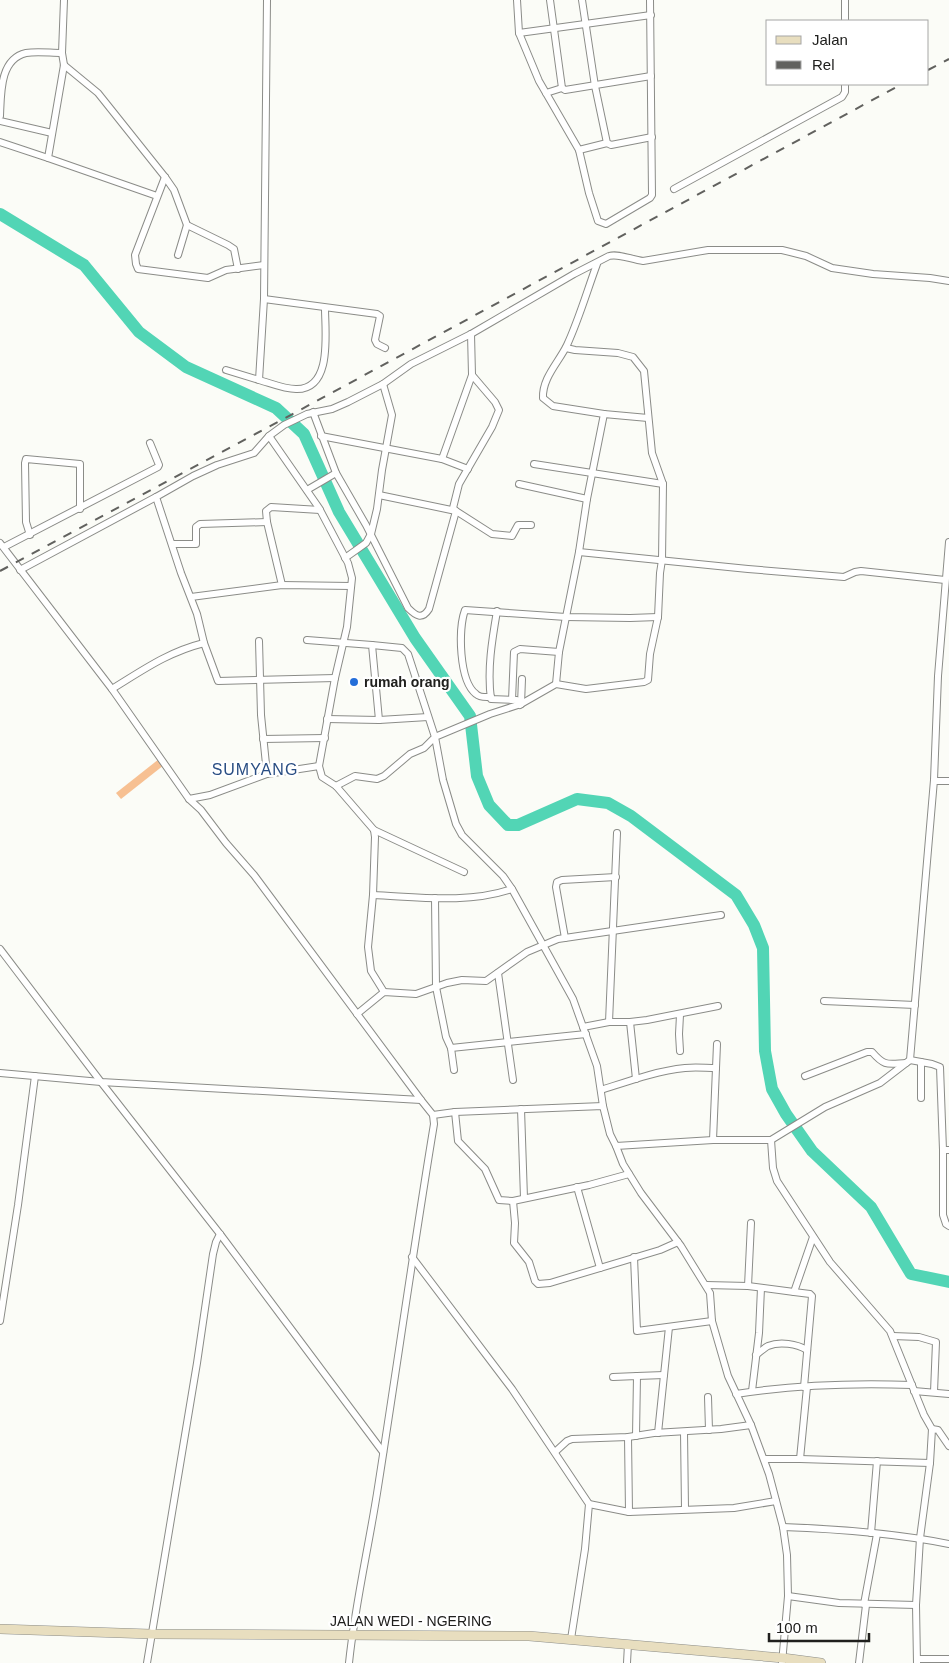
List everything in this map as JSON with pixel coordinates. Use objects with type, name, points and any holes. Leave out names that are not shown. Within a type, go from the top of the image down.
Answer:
[{"type":"main road","name":"JALAN WEDI - NGERING","points":[[0,1629],[151,1634],[529,1636],[821,1663]]},
{"type":"street","points":[[48,158],[64,65],[62,53],[64,0]]},
{"type":"street","points":[[259,380],[264,299],[267,0]]},
{"type":"street","points":[[518,0],[520,33],[539,81],[579,150],[598,222],[606,224],[652,195],[650,0]]},
{"type":"street","points":[[550,0],[562,88]]},
{"type":"street","points":[[582,0],[594,86],[607,143]]},
{"type":"street","points":[[845,0],[845,20]]},
{"type":"street","points":[[520,33],[650,15]]},
{"type":"street","points":[[0,116],[0,78],[10,61],[28,53],[62,53]]},
{"type":"street","points":[[64,65],[98,93],[174,190],[187,225],[178,255]]},
{"type":"street","points":[[546,93],[562,88],[569,90],[651,76]]},
{"type":"street","points":[[674,188],[842,98],[845,92],[845,85]]},
{"type":"street","points":[[0,121],[52,133]]},
{"type":"street","points":[[579,150],[607,143],[610,145],[652,137]]},
{"type":"street","points":[[0,142],[157,196]]},
{"type":"street","points":[[165,177],[134,255],[138,269],[208,278],[226,270],[264,265]]},
{"type":"street","points":[[187,225],[228,244],[234,249],[238,268]]},
{"type":"street","points":[[20,570],[193,476],[217,465],[254,453],[269,436],[284,425],[310,413],[332,409],[383,384],[411,364],[470,334],[609,256],[616,254],[643,262],[708,250],[782,250],[806,256],[832,268],[949,281]]},
{"type":"street","points":[[597,264],[566,348],[553,366],[545,385],[543,398],[553,406],[604,414],[648,418]]},
{"type":"street","points":[[264,299],[376,314],[380,316],[375,340],[377,344],[385,348]]},
{"type":"street","points":[[226,370],[290,389],[299,390],[316,381],[322,373],[325,362],[325,308]]},
{"type":"street","points":[[442,459],[472,375],[470,334]]},
{"type":"street","points":[[336,786],[355,776],[377,779],[384,776],[410,754],[424,748],[442,733],[520,704],[556,684],[586,689],[648,680],[650,654],[658,617],[662,560],[663,484],[652,453],[644,371],[633,357],[618,352],[566,348]]},
{"type":"street","points":[[310,413],[335,474],[371,534],[408,608],[420,616],[426,615],[456,511],[453,508],[459,484],[492,427],[499,410],[472,375]]},
{"type":"street","points":[[345,558],[366,543],[371,534],[392,415],[383,384]]},
{"type":"street","points":[[556,684],[559,652],[604,414]]},
{"type":"street","points":[[269,436],[308,489],[345,558],[352,578],[347,627],[335,678],[319,766],[322,776],[336,786],[374,830],[464,872]]},
{"type":"street","points":[[321,436],[442,459],[468,469]]},
{"type":"street","points":[[150,443],[159,465],[158,467],[30,535],[2,545],[112,690],[189,799],[199,808],[254,875],[433,1115],[434,1124],[349,1663]]},
{"type":"street","points":[[30,535],[26,522],[26,459],[80,464],[80,509]]},
{"type":"street","points":[[534,464],[663,484]]},
{"type":"street","points":[[308,489],[335,474]]},
{"type":"street","points":[[519,484],[587,500]]},
{"type":"street","points":[[379,494],[456,511],[492,534],[512,536],[518,525],[531,525]]},
{"type":"street","points":[[156,497],[181,573],[191,596],[204,643],[218,681],[335,678]]},
{"type":"street","points":[[282,585],[266,511],[271,507],[320,510]]},
{"type":"street","points":[[172,544],[196,544],[196,527],[200,524],[267,522]]},
{"type":"street","points":[[616,1146],[713,1140],[771,1140],[808,1116],[847,1096],[880,1083],[908,1061],[915,1005],[934,781],[938,676],[949,542]]},
{"type":"street","points":[[579,552],[844,577],[861,571],[947,577]]},
{"type":"street","points":[[191,596],[282,585],[351,586]]},
{"type":"street","points":[[520,704],[517,700],[493,700],[491,697],[481,697],[475,694],[468,683],[463,664],[461,636],[465,610],[566,617],[658,617]]},
{"type":"street","points":[[491,697],[491,655],[497,611]]},
{"type":"street","points":[[307,640],[343,641],[402,648],[408,654],[435,737],[443,780],[456,824],[462,835],[503,876],[512,889],[573,999],[597,1066],[603,1106],[610,1134],[629,1174],[641,1193],[678,1242],[706,1285],[712,1300],[712,1321],[728,1376],[751,1425],[764,1459],[783,1527],[787,1555],[788,1596],[782,1660]]},
{"type":"street","points":[[259,642],[259,679],[263,740],[268,774]]},
{"type":"street","points":[[112,690],[161,658],[184,648],[204,643]]},
{"type":"street","points":[[372,645],[379,720]]},
{"type":"street","points":[[512,700],[514,652],[520,649],[559,652]]},
{"type":"street","points":[[520,704],[522,679]]},
{"type":"street","points":[[327,719],[379,720],[428,717]]},
{"type":"street","points":[[263,740],[325,738]]},
{"type":"street","points":[[189,799],[210,795],[268,774],[319,766]]},
{"type":"street","points":[[934,781],[949,781]]},
{"type":"street","points":[[374,830],[373,895],[368,947],[371,970],[384,992]]},
{"type":"street","points":[[609,1022],[617,833]]},
{"type":"street","points":[[565,938],[556,887],[557,882],[562,880],[616,877]]},
{"type":"street","points":[[373,895],[435,898],[480,897],[512,889]]},
{"type":"street","points":[[435,898],[436,987],[446,1037],[451,1048],[454,1070]]},
{"type":"street","points":[[357,1014],[384,992],[416,994],[462,980],[486,981],[527,952],[543,944],[565,938],[721,915]]},
{"type":"street","points":[[0,949],[220,1234],[383,1452]]},
{"type":"street","points":[[498,973],[513,1080]]},
{"type":"street","points":[[824,1001],[915,1005]]},
{"type":"street","points":[[451,1048],[508,1043],[584,1030],[609,1022],[630,1022],[680,1015],[718,1006]]},
{"type":"street","points":[[680,1015],[680,1051]]},
{"type":"street","points":[[630,1022],[636,1079]]},
{"type":"street","points":[[713,1140],[717,1044]]},
{"type":"street","points":[[805,1076],[867,1052],[872,1052],[886,1065],[908,1061],[939,1066],[941,1069],[946,1150],[943,1215],[946,1224],[949,1226]]},
{"type":"street","points":[[920,1062],[921,1098]]},
{"type":"street","points":[[602,1090],[636,1079],[686,1068],[716,1068]]},
{"type":"street","points":[[0,1073],[101,1082],[421,1100]]},
{"type":"street","points":[[0,1321],[35,1076]]},
{"type":"street","points":[[433,1115],[455,1112],[603,1106]]},
{"type":"street","points":[[521,1109],[524,1198]]},
{"type":"street","points":[[455,1112],[456,1135],[460,1144],[485,1169],[497,1199],[513,1201],[576,1188],[629,1174]]},
{"type":"street","points":[[771,1140],[773,1168],[777,1181],[830,1262],[886,1324],[916,1390],[924,1415],[949,1446]]},
{"type":"street","points":[[576,1188],[600,1268]]},
{"type":"street","points":[[513,1201],[514,1243],[529,1262],[536,1283],[550,1283],[660,1250],[678,1242]]},
{"type":"street","points":[[748,1286],[751,1223]]},
{"type":"street","points":[[147,1663],[180,1471],[213,1254],[220,1234]]},
{"type":"street","points":[[794,1292],[813,1237]]},
{"type":"street","points":[[412,1257],[512,1389],[590,1504],[571,1639]]},
{"type":"street","points":[[634,1257],[636,1330],[669,1328],[712,1321]]},
{"type":"street","points":[[706,1285],[748,1286],[812,1295],[800,1458]]},
{"type":"street","points":[[752,1392],[759,1333],[761,1288]]},
{"type":"street","points":[[658,1433],[669,1328]]},
{"type":"street","points":[[893,1336],[919,1337],[936,1342],[934,1392]]},
{"type":"street","points":[[756,1355],[769,1345],[776,1344],[801,1346],[807,1350]]},
{"type":"street","points":[[613,1377],[664,1375]]},
{"type":"street","points":[[636,1376],[636,1436]]},
{"type":"street","points":[[736,1394],[805,1387],[875,1384],[949,1394]]},
{"type":"street","points":[[708,1397],[709,1430]]},
{"type":"street","points":[[555,1452],[567,1440],[572,1439],[628,1437],[751,1425]]},
{"type":"street","points":[[934,1429],[920,1538],[916,1605],[917,1661],[949,1659]]},
{"type":"street","points":[[684,1432],[685,1509]]},
{"type":"street","points":[[628,1437],[629,1512]]},
{"type":"street","points":[[764,1459],[800,1458],[930,1463]]},
{"type":"street","points":[[859,1663],[874,1533],[877,1460]]},
{"type":"street","points":[[590,1504],[629,1512],[734,1508],[776,1501]]},
{"type":"street","points":[[783,1527],[874,1533],[920,1538],[949,1544]]},
{"type":"street","points":[[788,1596],[839,1603],[916,1605]]},
{"type":"street","points":[[627,1663],[628,1644]]},
{"type":"shaded area","points":[[159,759],[164,765],[121,799],[116,793]]},
{"type":"waterway","points":[[0,214],[84,265],[139,332],[186,367],[276,408],[304,434],[339,512],[415,638],[470,716],[477,776],[489,805],[508,825],[518,825],[577,799],[608,803],[631,816],[736,895],[754,925],[763,948],[765,1051],[772,1089],[786,1114],[812,1151],[871,1207],[911,1274],[949,1282]]},
{"type":"railway","points":[[929,69],[949,59]]},
{"type":"railway","points":[[0,571],[900,85]]},
{"type":"place","name":"rumah orang","points":[[354,682]]},
{"type":"district","name":"SUMYANG","points":[[255,769]]}]
